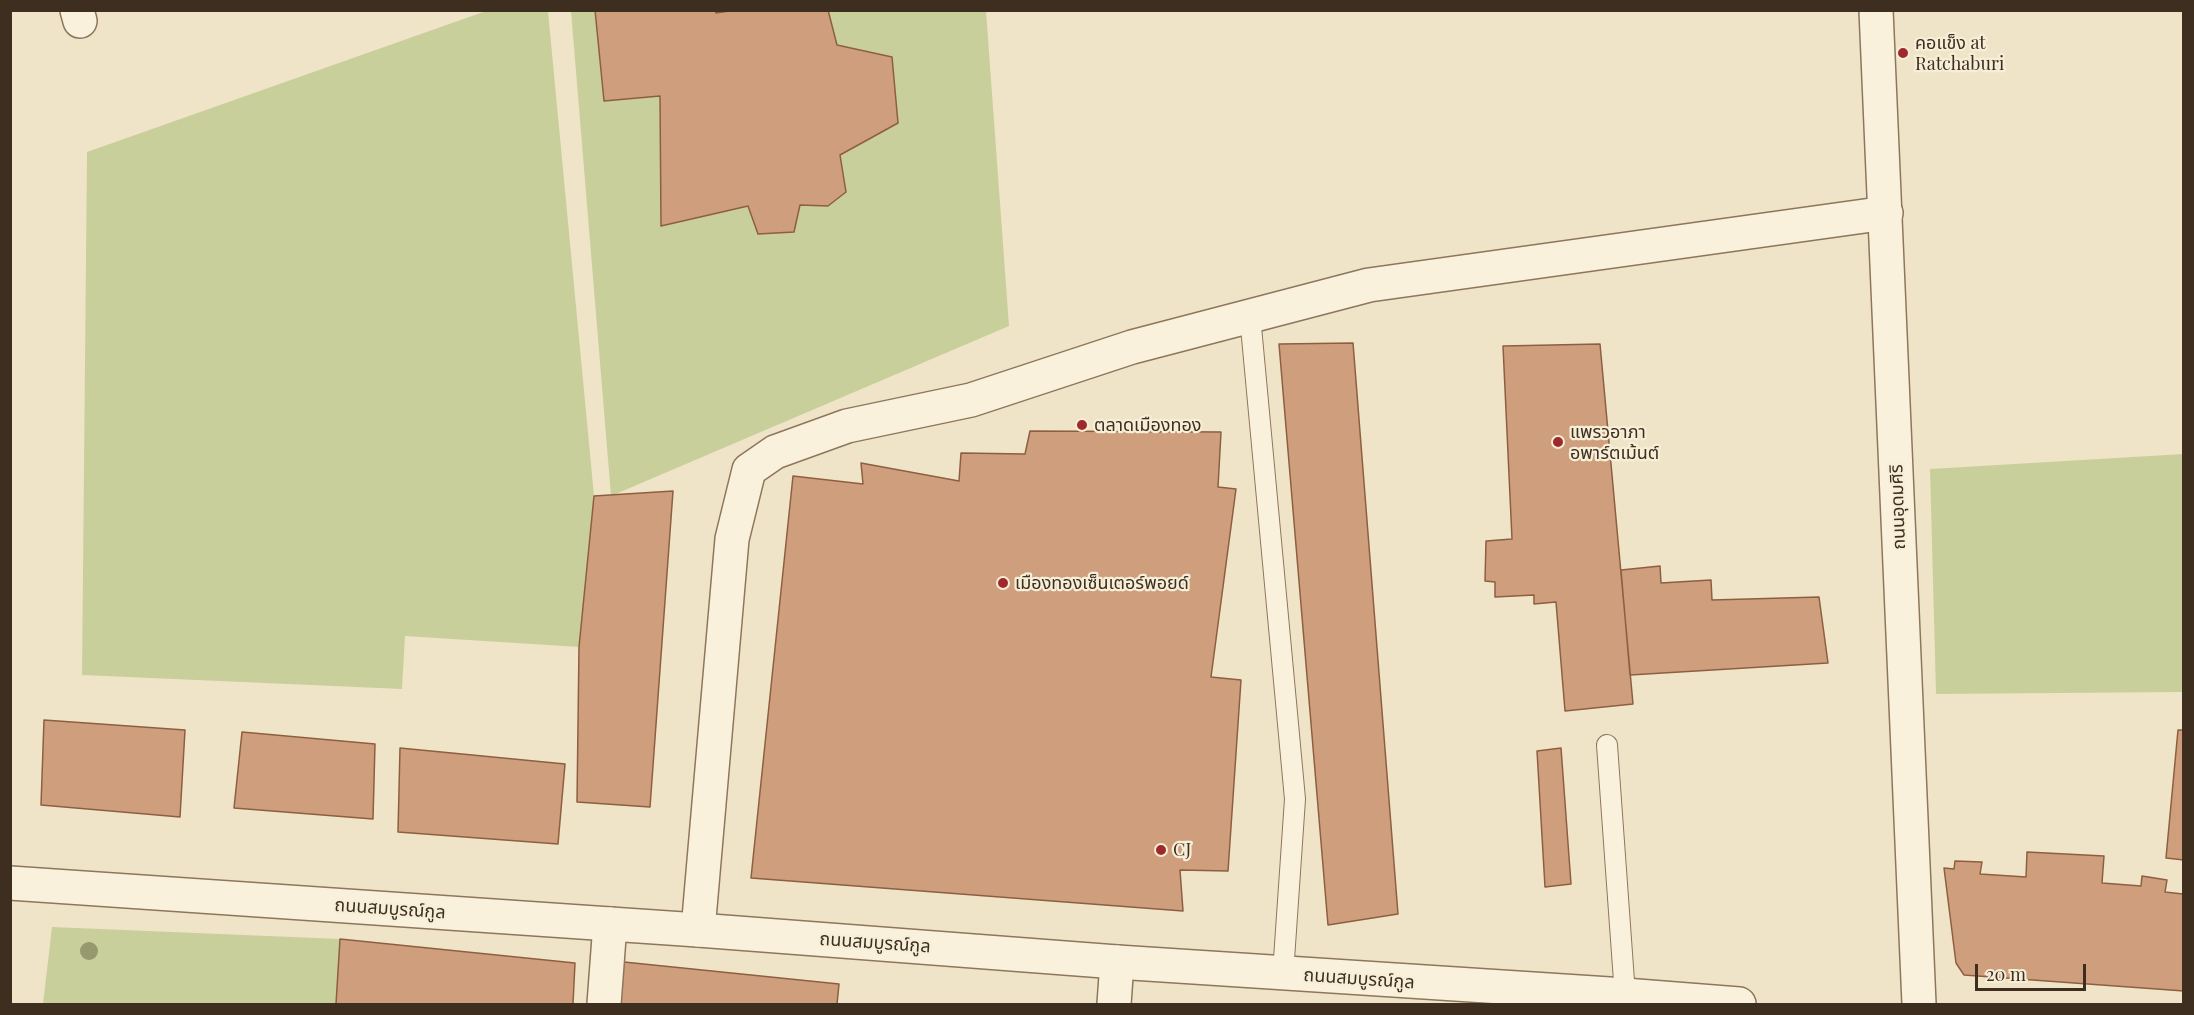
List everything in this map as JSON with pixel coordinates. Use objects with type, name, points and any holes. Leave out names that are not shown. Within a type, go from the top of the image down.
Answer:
[{"type":"street","name":"ถนนอุดมศิริ","points":[[1876,10],[1919,1005]]},
{"type":"street","points":[[698,930],[732,539],[748,470],[775,452],[847,426],[971,400],[1132,347],[1369,285],[1886,213]]},
{"type":"street","name":"ถนนสมบูรณ์กูล","points":[[10,883],[698,930],[1283,974],[1625,995],[1739,1005]]},
{"type":"street","points":[[604,1005],[610,924]]},
{"type":"street","points":[[1114,1005],[1117,962]]},
{"type":"lane","points":[[1250,316],[1295,799],[1283,974]]},
{"type":"lane","points":[[1607,745],[1625,995]]},
{"type":"green space","points":[[486,11],[548,11],[594,496],[579,647],[405,636],[402,689],[82,675],[87,152]]},
{"type":"green space","points":[[571,11],[986,11],[1009,326],[611,496]]},
{"type":"green space","points":[[2183,454],[2183,692],[1936,694],[1930,469]]},
{"type":"green space","points":[[52,927],[340,939],[336,1004],[43,1004]]},
{"type":"building","points":[[595,10],[715,10],[716,13],[736,10],[828,10],[837,45],[892,57],[898,123],[840,155],[846,192],[828,206],[800,205],[794,232],[758,234],[748,206],[661,226],[660,96],[604,101]]},
{"type":"building","points":[[1353,343],[1398,914],[1328,925],[1279,344]]},
{"type":"building","name":"แพรวอาภา อพาร์ตเม้นต์","points":[[1600,344],[1633,704],[1565,711],[1556,602],[1534,604],[1534,595],[1495,597],[1495,582],[1485,581],[1486,541],[1512,539],[1503,346]]},
{"type":"building","name":"เมืองทองเซ็นเตอร์พอยด์","points":[[1030,431],[1221,432],[1218,487],[1236,489],[1211,677],[1241,680],[1228,871],[1180,870],[1183,911],[751,878],[793,476],[863,484],[861,463],[959,481],[961,453],[1025,454]]},
{"type":"building","points":[[673,491],[650,807],[577,802],[579,647],[594,496]]},
{"type":"building","points":[[1660,566],[1661,583],[1711,580],[1712,600],[1819,597],[1828,663],[1630,675],[1621,570]]},
{"type":"building","points":[[44,720],[185,730],[180,817],[41,805]]},
{"type":"building","points":[[2178,730],[2184,730],[2184,860],[2166,858]]},
{"type":"building","points":[[242,732],[375,744],[373,819],[234,808]]},
{"type":"building","points":[[400,748],[565,764],[558,844],[398,832]]},
{"type":"building","points":[[1561,748],[1571,884],[1545,887],[1537,751]]},
{"type":"building","points":[[2027,852],[2104,856],[2102,883],[2141,886],[2142,876],[2167,880],[2165,892],[2184,893],[2184,991],[1964,975],[1956,963],[1944,868],[1954,869],[1955,861],[1982,862],[1980,874],[2026,877]]},
{"type":"building","points":[[340,939],[575,963],[573,1004],[336,1004]]},
{"type":"building","points":[[624,962],[839,984],[837,1004],[620,1004]]},
{"type":"place","name":"คอแข็ง at Ratchaburi","points":[[1903,53]]},
{"type":"place","name":"ตลาดเมืองทอง","points":[[1082,425]]},
{"type":"place","name":"แพรวอาภา อพาร์ตเม้นต์","points":[[1558,442]]},
{"type":"place","name":"เมืองทองเซ็นเตอร์พอยด์","points":[[1003,583]]},
{"type":"place","name":"CJ","points":[[1161,850]]}]
